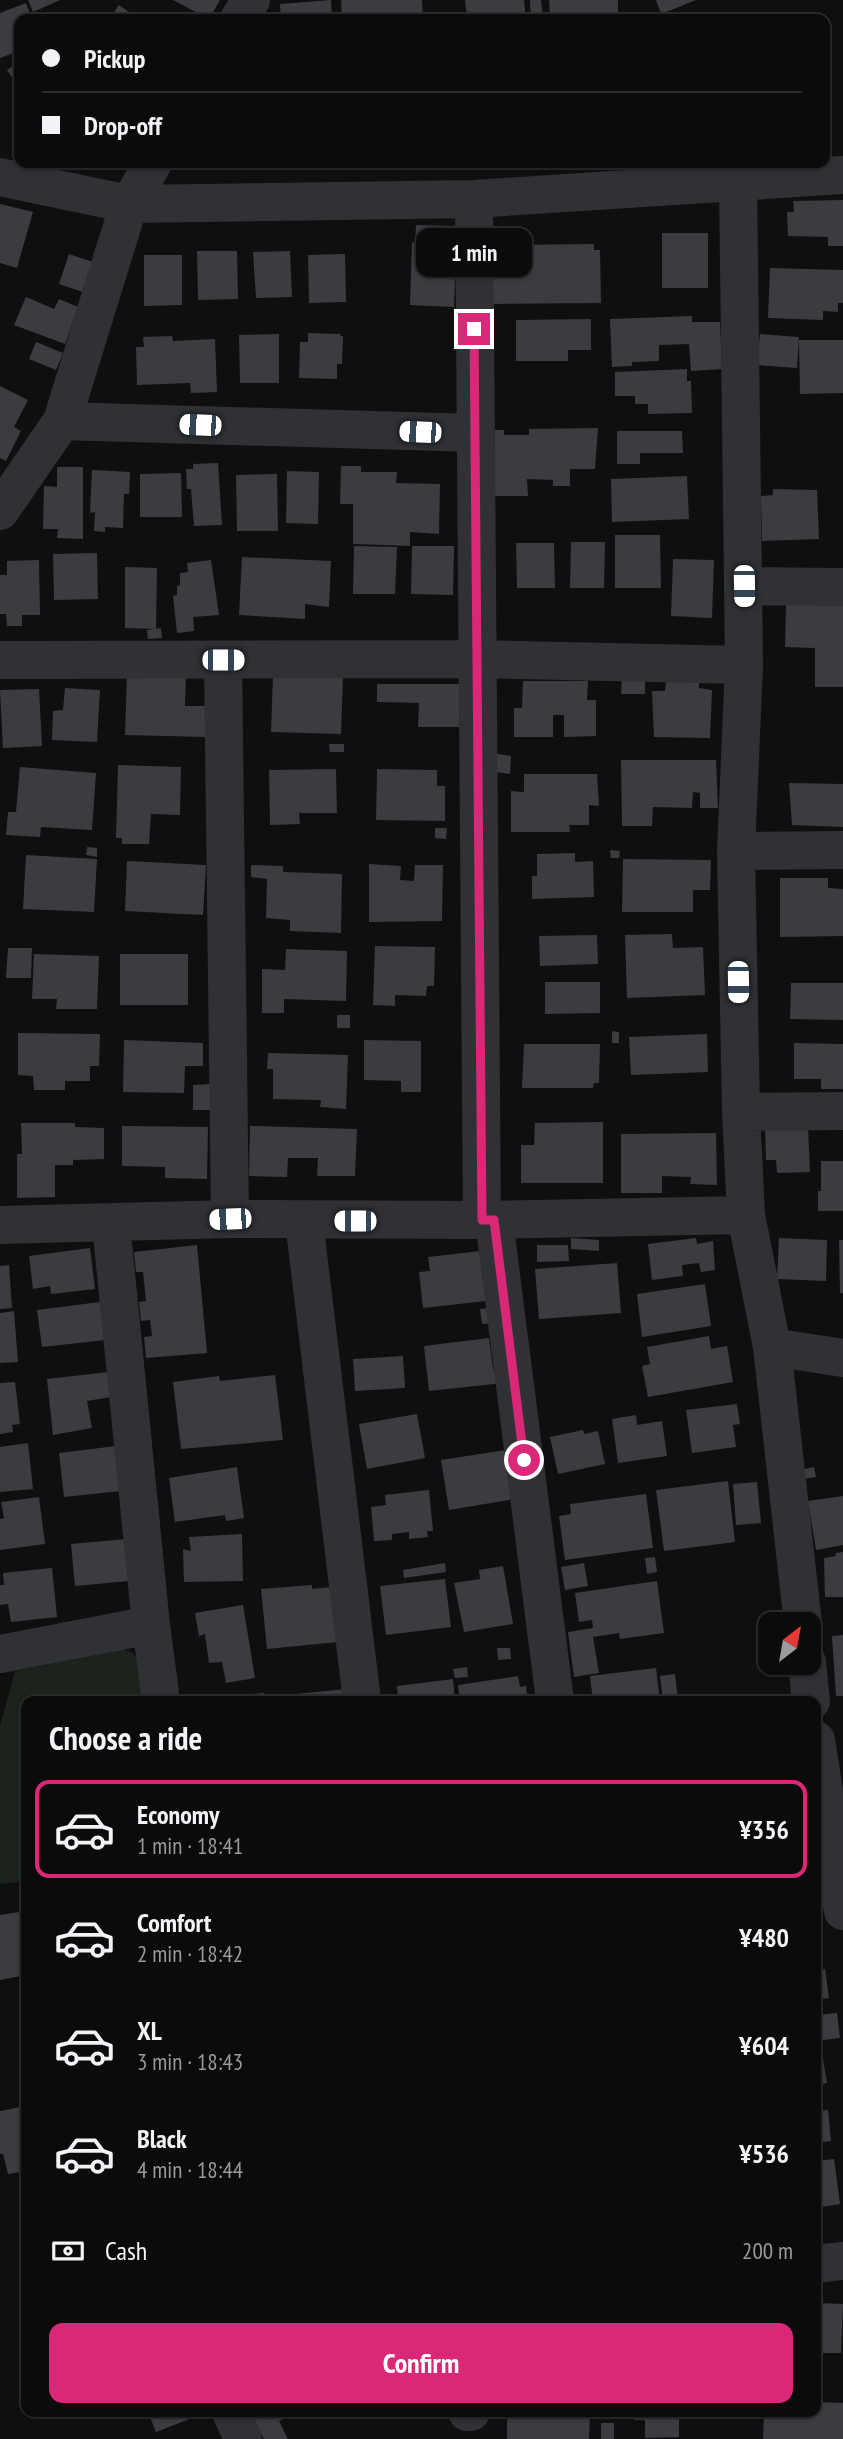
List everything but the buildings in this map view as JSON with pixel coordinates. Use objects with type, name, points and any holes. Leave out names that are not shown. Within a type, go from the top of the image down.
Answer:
[{"type":"street","points":[[0,511],[62,421],[129,204],[150,168]]},
{"type":"street","points":[[0,177],[129,204],[474,200],[843,176]]},
{"type":"street","points":[[738,182],[744,586],[744,665],[736,851],[741,1112],[746,1215],[772,1347],[802,1612]]},
{"type":"street","points":[[474,200],[477,659],[488,1220],[554,1696]]},
{"type":"street","points":[[62,421],[475,433]]},
{"type":"street","points":[[744,586],[843,587]]},
{"type":"street","points":[[0,660],[477,659],[744,665]]},
{"type":"street","points":[[223,660],[230,1219]]},
{"type":"street","points":[[736,851],[843,850]]},
{"type":"street","points":[[741,1112],[843,1111]]},
{"type":"street","points":[[0,1225],[230,1219],[488,1220],[746,1215]]},
{"type":"street","points":[[304,1221],[361,1696]]},
{"type":"street","points":[[111,1224],[160,1696]]},
{"type":"street","points":[[772,1347],[843,1358]]},
{"type":"street","points":[[0,1654],[151,1625]]},
{"type":"street","points":[[808,1675],[810,1696]]},
{"type":"street","points":[[823,1750],[843,1911]]},
{"type":"street","points":[[821,2263],[843,2261]]},
{"type":"street","points":[[234,2417],[243,2439]]},
{"type":"shaded area","points":[[123,1649],[130,1652],[140,1663],[145,1696],[21,1696],[21,1882],[0,1884],[0,1726],[15,1671]]},
{"type":"route","points":[[474,329],[480,1187],[482,1220],[494,1220],[524,1460]]}]
